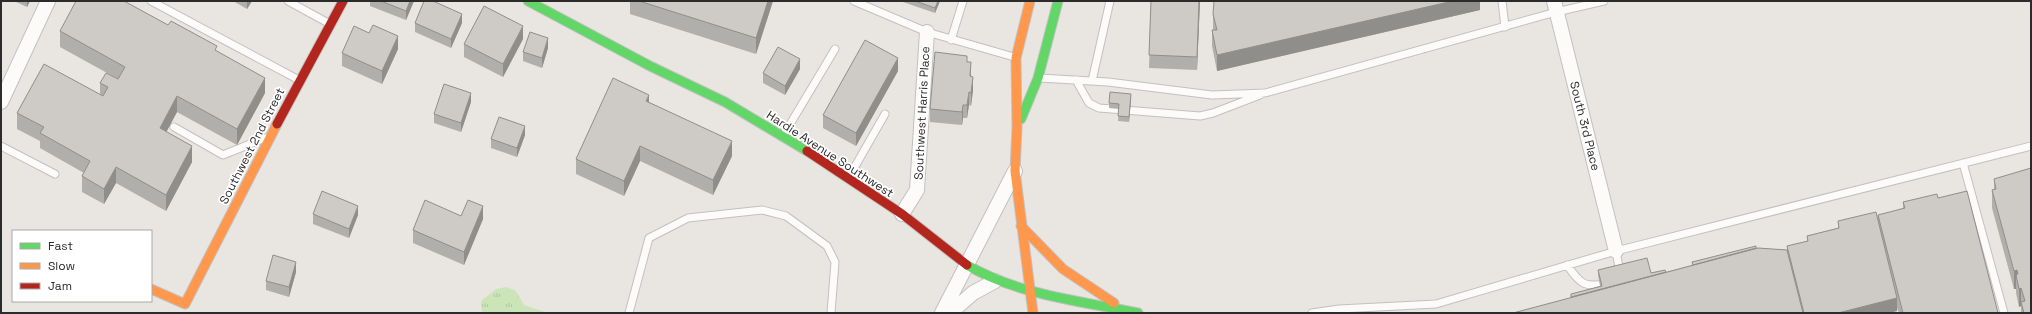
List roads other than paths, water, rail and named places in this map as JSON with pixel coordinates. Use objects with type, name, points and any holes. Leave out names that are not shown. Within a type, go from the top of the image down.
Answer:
[{"type":"street","points":[[1,102],[48,1]]},
{"type":"street","name":"Southwest 2nd Street","points":[[152,289],[185,304],[270,136],[343,1]]},
{"type":"street","name":"Hardie Avenue Southwest","points":[[528,1],[650,66],[725,102],[783,136],[902,214],[966,265],[995,281],[1122,312],[1138,313]]},
{"type":"street","points":[[1030,1],[1016,58],[1016,171],[1021,226],[1033,313]]},
{"type":"street","points":[[1017,128],[1038,78],[1058,1]]},
{"type":"street","name":"South 3rd Place","points":[[1555,7],[1616,251]]},
{"type":"street","name":"Southwest Harris Place","points":[[902,214],[917,190],[927,32]]},
{"type":"street","points":[[942,313],[1016,171]]},
{"type":"street","points":[[1021,226],[1063,269],[1122,312]]},
{"type":"street","points":[[950,313],[973,293],[995,281]]},
{"type":"lane","points":[[151,1],[300,80]]},
{"type":"lane","points":[[288,1],[331,24]]},
{"type":"lane","points":[[854,1],[927,32],[1016,58]]},
{"type":"lane","points":[[951,40],[963,1]]},
{"type":"lane","points":[[1092,81],[1110,1]]},
{"type":"lane","points":[[1502,1],[1504,27]]},
{"type":"lane","points":[[1076,80],[1089,103],[1099,108],[1200,116],[1213,113],[1265,93],[1504,27],[1555,7],[1599,2]]},
{"type":"lane","points":[[783,136],[835,49]]},
{"type":"lane","points":[[1038,78],[1092,81],[1212,95],[1265,93]]},
{"type":"lane","points":[[848,179],[885,114]]},
{"type":"lane","points":[[174,128],[223,155],[270,136]]},
{"type":"lane","points":[[1,146],[55,174]]},
{"type":"lane","points":[[1312,313],[1339,309],[1436,304],[1616,251],[2031,146]]},
{"type":"lane","points":[[1963,163],[2004,313]]},
{"type":"lane","points":[[629,313],[649,238],[688,218],[762,210],[786,216],[827,246],[835,262],[831,313]]},
{"type":"lane","points":[[1567,265],[1580,282],[1593,286],[1613,284],[1619,278],[1620,272],[1616,251]]}]
